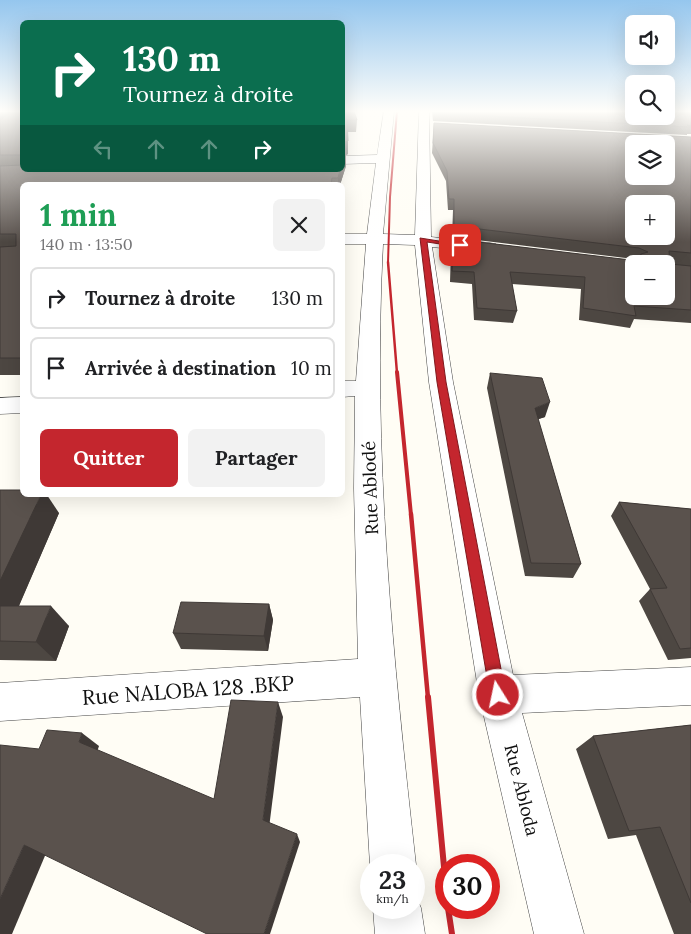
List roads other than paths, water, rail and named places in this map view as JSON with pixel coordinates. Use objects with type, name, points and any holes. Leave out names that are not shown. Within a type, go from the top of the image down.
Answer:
[{"type":"street","name":"Rue Ablodé","points":[[381,155],[374,238],[354,388],[376,677],[393,854]]},
{"type":"street","name":"Rue Abloda","points":[[428,155],[423,240],[441,382],[498,695],[559,934]]},
{"type":"street","points":[[345,160],[380,159]]},
{"type":"street","points":[[345,239],[423,240],[511,251]]},
{"type":"street","points":[[0,406],[20,404]]},
{"type":"street","name":"Rue NALOBA 128 .BKP","points":[[0,702],[376,677]]},
{"type":"street","points":[[498,695],[691,686]]},
{"type":"street","points":[[398,919],[400,934]]},
{"type":"railway","points":[[388,262],[393,155]]},
{"type":"railway","points":[[388,262],[397,373]]},
{"type":"railway","points":[[397,372],[411,515]]},
{"type":"railway","points":[[411,514],[428,698]]},
{"type":"railway","points":[[428,697],[443,854]]},
{"type":"railway","points":[[450,919],[452,934]]}]
